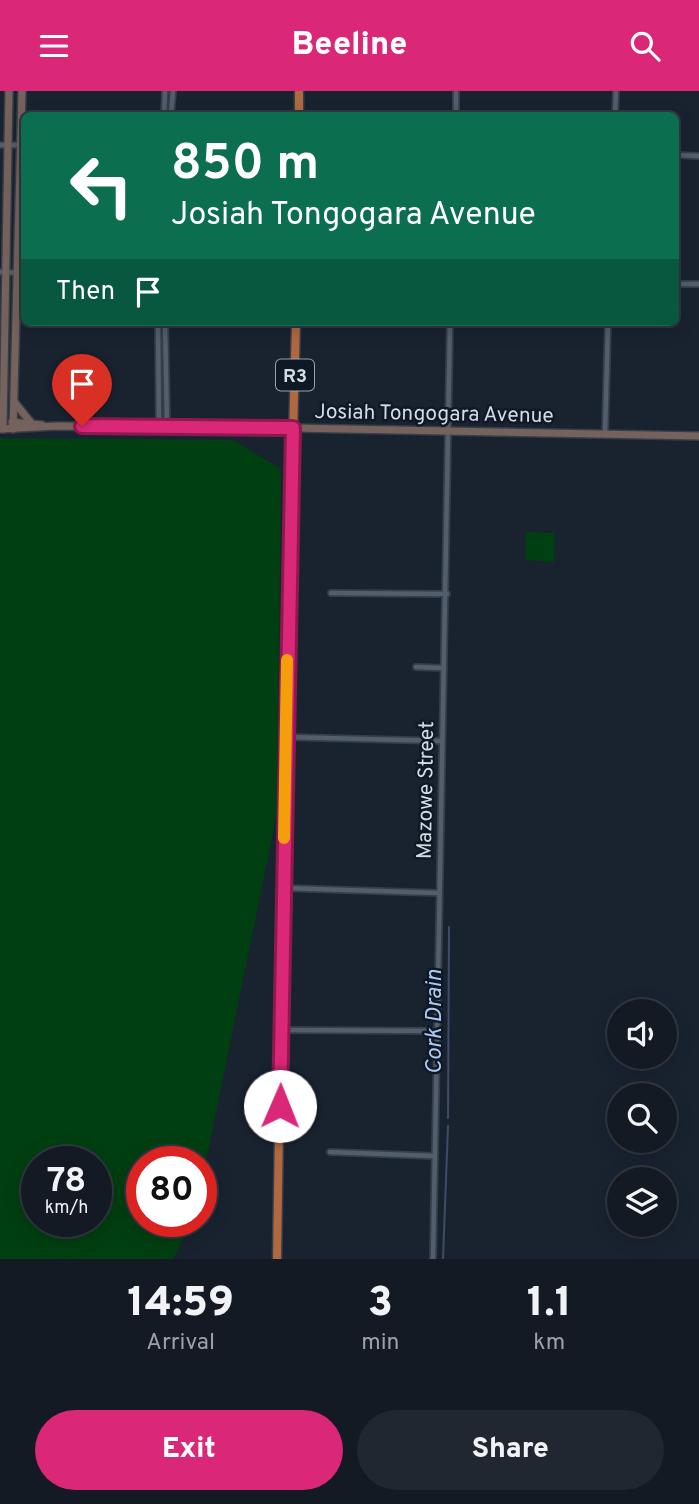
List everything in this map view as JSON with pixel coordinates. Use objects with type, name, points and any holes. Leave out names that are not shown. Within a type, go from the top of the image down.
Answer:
[{"type":"highway","points":[[299,91],[299,112]]},
{"type":"highway","name":"R3","points":[[277,1259],[285,737],[296,326]]},
{"type":"main road","points":[[9,91],[4,145],[1,425],[57,426]]},
{"type":"main road","points":[[22,91],[22,112]]},
{"type":"main road","points":[[13,426],[21,292]]},
{"type":"main road","points":[[15,403],[32,424]]},
{"type":"main road","name":"Josiah Tongogara Avenue","points":[[13,426],[699,436]]},
{"type":"street","points":[[164,112],[165,91]]},
{"type":"street","points":[[171,112],[173,91]]},
{"type":"street","points":[[456,91],[456,112]]},
{"type":"street","points":[[615,112],[616,91]]},
{"type":"street","points":[[679,155],[699,156]]},
{"type":"street","points":[[2,272],[21,273]]},
{"type":"street","points":[[679,284],[699,284]]},
{"type":"street","points":[[158,326],[163,427]]},
{"type":"street","points":[[163,427],[165,326]]},
{"type":"street","name":"Mazowe Street","points":[[433,1259],[450,326]]},
{"type":"street","points":[[606,434],[608,326]]},
{"type":"street","points":[[331,593],[447,594]]},
{"type":"street","points":[[416,667],[444,667]]},
{"type":"street","points":[[285,737],[442,741]]},
{"type":"street","points":[[283,888],[439,893]]},
{"type":"street","points":[[281,1030],[437,1031]]},
{"type":"street","points":[[330,1152],[434,1156]]},
{"type":"green space","points":[[0,438],[233,440],[281,469],[277,813],[209,1146],[126,1146],[126,1237],[184,1237],[173,1259],[0,1259]]},
{"type":"green space","points":[[526,532],[555,533],[554,562],[525,560]]},
{"type":"waterway","name":"Cork Drain","points":[[448,1118],[449,927]]},
{"type":"waterway","name":"Cork Drain","points":[[443,1259],[448,1126]]},
{"type":"slow traffic","points":[[284,838],[287,660]]},
{"type":"route","points":[[82,426],[293,428],[280,1106]]}]
